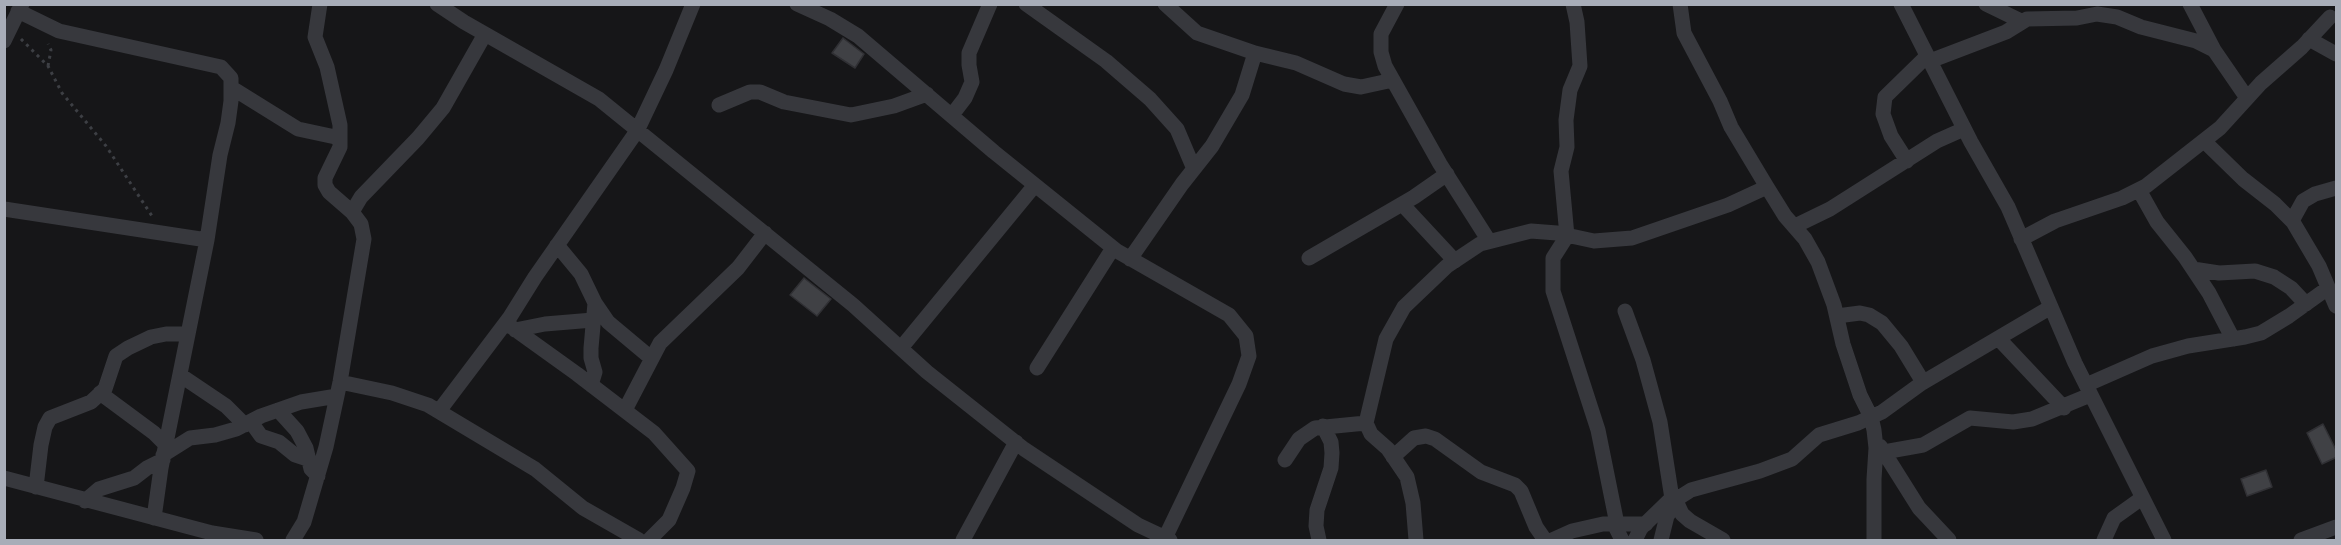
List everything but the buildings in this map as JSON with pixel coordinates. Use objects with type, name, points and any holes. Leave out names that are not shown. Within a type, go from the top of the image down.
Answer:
[{"type":"street","points":[[293,540],[303,522],[318,476],[338,389],[364,239],[361,224],[352,212],[329,192],[325,185],[325,178],[340,147],[340,138],[334,94],[315,37],[320,4]]},
{"type":"street","points":[[437,4],[599,99],[853,304],[927,372],[1016,442],[1138,525],[1168,539],[1239,384],[1249,356],[1246,336],[1229,315],[1113,248],[858,36],[830,19],[797,4]]},
{"type":"street","points":[[439,411],[510,327],[557,245],[637,131],[666,70],[693,4]]},
{"type":"street","points":[[952,115],[965,98],[972,82],[969,53],[990,4]]},
{"type":"street","points":[[1026,4],[1106,61],[1150,99],[1177,129],[1194,169]]},
{"type":"street","points":[[1165,4],[1197,33],[1255,53],[1296,63],[1344,84],[1361,87],[1393,80]]},
{"type":"street","points":[[1397,4],[1382,34],[1381,52],[1385,66],[1447,174],[1489,241]]},
{"type":"street","points":[[1573,4],[1577,22],[1580,66],[1570,90],[1566,120],[1567,147],[1561,171],[1567,236],[1553,258],[1553,291],[1595,421],[1616,524],[1622,540]]},
{"type":"street","points":[[1680,4],[1684,33],[1731,127],[1767,187],[1818,262],[1837,316],[1857,388],[1871,417],[1875,439],[1874,540]]},
{"type":"street","points":[[1986,4],[2021,21]]},
{"type":"street","points":[[2190,4],[2214,50],[2247,98]]},
{"type":"street","points":[[1901,5],[1964,129],[2008,207],[2088,390],[2164,540]]},
{"type":"street","points":[[1907,161],[1891,136],[1882,114],[1885,97],[1928,58],[2006,32],[2021,21],[2032,17],[2077,18],[2104,15],[2196,41],[2214,50]]},
{"type":"street","points":[[2021,239],[2055,221],[2146,186],[2220,128],[2247,98],[2330,17]]},
{"type":"street","points":[[10,19],[221,67],[231,78],[232,88],[207,240],[164,453],[154,518]]},
{"type":"street","points":[[352,212],[361,197],[418,138],[443,108],[485,34]]},
{"type":"street","points":[[2309,39],[2337,54]]},
{"type":"street","points":[[1130,259],[1212,146],[1242,95],[1255,53]]},
{"type":"street","points":[[232,88],[298,129],[340,138]]},
{"type":"street","points":[[719,105],[750,92],[760,92],[784,102],[851,115],[894,106],[927,94]]},
{"type":"street","points":[[1795,226],[1830,209],[1937,141],[1964,129]]},
{"type":"street","points":[[2204,141],[2242,179],[2275,204],[2292,221],[2332,289],[2337,306]]},
{"type":"street","points":[[1309,258],[1402,204],[1447,174]]},
{"type":"street","points":[[901,348],[1035,185]]},
{"type":"street","points":[[1416,540],[1413,503],[1407,477],[1393,457],[1371,434],[1366,423],[1386,339],[1404,308],[1455,261],[1480,244],[1489,241],[1531,231],[1557,233],[1594,241],[1632,238],[1728,205],[1767,187]]},
{"type":"street","points":[[2292,221],[2303,201],[2315,194],[2337,188]]},
{"type":"street","points":[[2139,190],[2157,222],[2193,268],[2209,293],[2233,339]]},
{"type":"street","points":[[1402,204],[1455,261]]},
{"type":"street","points":[[4,209],[207,240]]},
{"type":"street","points":[[624,410],[660,343],[738,268],[765,233]]},
{"type":"street","points":[[557,245],[582,274],[595,303],[608,322],[651,358]]},
{"type":"street","points":[[1037,369],[1113,248]]},
{"type":"street","points":[[2193,268],[2218,273],[2255,272],[2274,277],[2291,288],[2306,304]]},
{"type":"street","points":[[1884,452],[1923,445],[1971,418],[2013,422],[2032,419],[2064,408],[2088,390],[2152,356],[2188,346],[2261,333],[2332,289]]},
{"type":"street","points":[[591,385],[596,372],[591,358],[595,303]]},
{"type":"street","points":[[1640,529],[1691,490],[1779,465],[1792,459],[1819,435],[1871,417],[1923,382],[2050,307]]},
{"type":"street","points":[[1625,311],[1643,360],[1660,422],[1674,501],[1682,514],[1690,521],[1723,540]]},
{"type":"street","points":[[1837,316],[1860,313],[1869,315],[1882,323],[1901,346],[1923,382]]},
{"type":"street","points":[[510,327],[593,321]]},
{"type":"street","points":[[85,501],[99,489],[134,478],[164,453],[190,438],[215,435],[338,389],[392,393],[439,411],[535,469],[583,508],[649,540],[669,520],[688,471],[654,433],[510,327]]},
{"type":"street","points":[[36,487],[41,445],[45,426],[50,418],[91,402],[105,390],[116,356],[151,337],[188,334]]},
{"type":"street","points":[[1999,339],[2064,408]]},
{"type":"street","points":[[180,375],[226,406],[261,436],[279,442],[295,455],[307,459]]},
{"type":"street","points":[[100,393],[154,433],[164,453]]},
{"type":"street","points":[[278,410],[297,431],[306,448],[311,469],[318,476]]},
{"type":"street","points":[[1285,460],[1299,439],[1306,433],[1323,426],[1366,423]]},
{"type":"street","points":[[1319,540],[1316,526],[1317,510],[1329,476],[1332,453],[1323,426]]},
{"type":"street","points":[[1393,457],[1414,438],[1426,436],[1435,439],[1481,472],[1515,485],[1521,491],[1536,527],[1545,540]]},
{"type":"street","points":[[1875,439],[1919,508],[1948,540]]},
{"type":"street","points":[[963,540],[1016,442]]},
{"type":"street","points":[[4,478],[212,533],[256,540]]},
{"type":"street","points":[[2104,540],[2114,518],[2142,498]]},
{"type":"street","points":[[1612,501],[1654,540]]},
{"type":"street","points":[[1661,540],[1667,516],[1674,501]]},
{"type":"street","points":[[1552,540],[1572,531],[1616,524],[1640,529]]},
{"type":"street","points":[[2301,540],[2337,527]]},
{"type":"path","points":[[10,19],[48,66],[62,93],[106,147],[162,233]]}]
